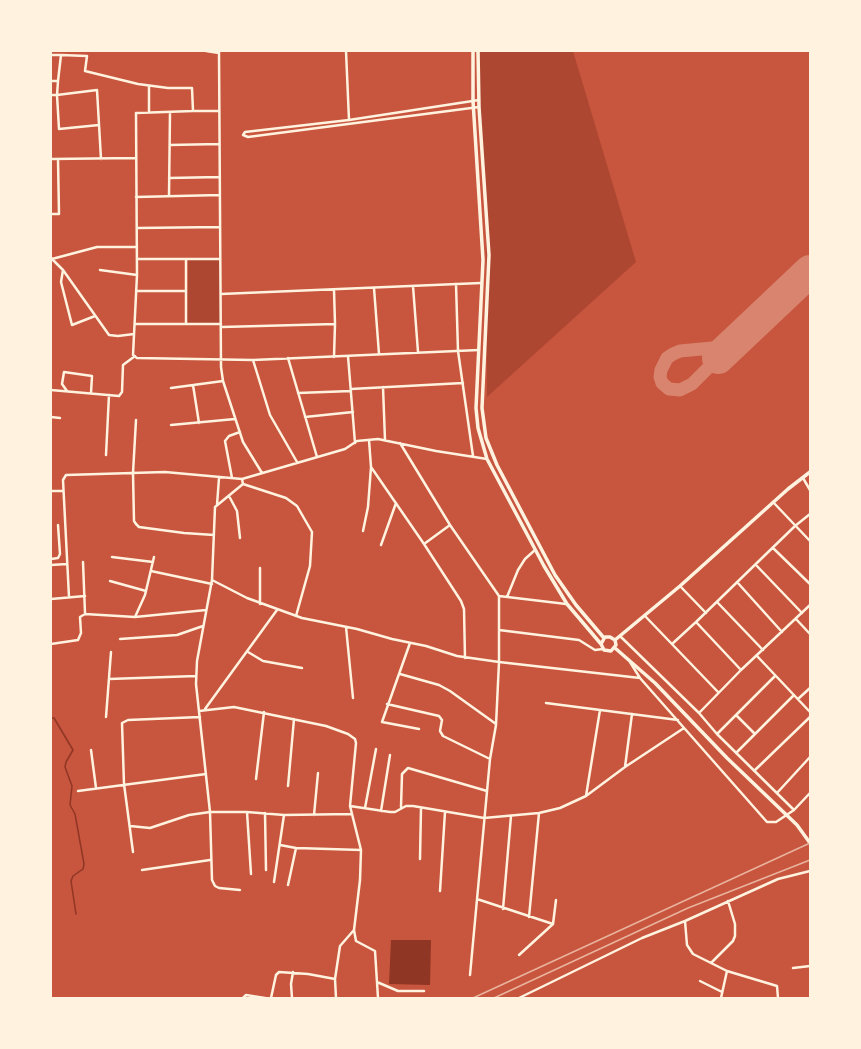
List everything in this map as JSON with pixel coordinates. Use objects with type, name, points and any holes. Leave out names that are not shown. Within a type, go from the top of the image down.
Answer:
[{"type":"main road","points":[[473,51],[473,101],[482,239],[476,408],[478,428],[487,459],[535,550],[567,604],[601,644],[603,649],[609,652],[615,648]]},
{"type":"main road","points":[[478,51],[479,108],[489,255],[482,408],[486,438],[497,465],[555,575],[576,605],[604,638]]},
{"type":"main road","points":[[615,640],[646,616],[773,502],[810,472]]},
{"type":"main road","points":[[604,638],[610,637],[615,640]]},
{"type":"main road","points":[[601,644],[604,638]]},
{"type":"main road","points":[[615,640],[615,648],[655,683],[727,758],[797,825],[810,843]]},
{"type":"street","points":[[206,51],[219,52],[220,259],[222,325],[220,359],[223,381],[243,442],[262,473]]},
{"type":"street","points":[[346,51],[350,125]]},
{"type":"street","points":[[51,54],[87,56],[85,71],[149,86],[192,88],[193,111]]},
{"type":"street","points":[[61,55],[57,95],[59,129],[99,125]]},
{"type":"street","points":[[51,81],[58,81]]},
{"type":"street","points":[[149,86],[149,112]]},
{"type":"street","points":[[51,96],[97,90],[101,159]]},
{"type":"street","points":[[479,100],[349,120],[245,132],[243,135],[248,137],[479,108]]},
{"type":"street","points":[[135,356],[134,334],[137,275],[136,112],[219,111]]},
{"type":"street","points":[[169,196],[170,112]]},
{"type":"street","points":[[170,145],[219,144]]},
{"type":"street","points":[[51,159],[136,158]]},
{"type":"street","points":[[51,214],[59,214],[58,159]]},
{"type":"street","points":[[169,178],[220,177]]},
{"type":"street","points":[[136,197],[220,195]]},
{"type":"street","points":[[137,228],[220,227]]},
{"type":"street","points":[[51,258],[97,247],[137,247]]},
{"type":"street","points":[[51,258],[63,270],[109,334],[118,336],[134,334]]},
{"type":"street","points":[[137,259],[220,259]]},
{"type":"street","points":[[186,259],[186,324]]},
{"type":"street","points":[[63,270],[61,282],[72,325],[95,316]]},
{"type":"street","points":[[100,270],[137,275]]},
{"type":"street","points":[[221,294],[481,283]]},
{"type":"street","points":[[456,284],[458,351],[473,456]]},
{"type":"street","points":[[412,286],[418,352]]},
{"type":"street","points":[[374,288],[378,354]]},
{"type":"street","points":[[334,290],[334,357]]},
{"type":"street","points":[[136,291],[186,291]]},
{"type":"street","points":[[135,324],[335,324]]},
{"type":"street","points":[[135,356],[137,358],[253,360],[479,350]]},
{"type":"street","points":[[51,390],[119,396],[122,392],[123,365],[135,356]]},
{"type":"street","points":[[348,356],[355,443]]},
{"type":"street","points":[[288,358],[317,456]]},
{"type":"street","points":[[253,360],[270,415],[297,462]]},
{"type":"street","points":[[67,391],[62,384],[64,372],[92,376],[91,393]]},
{"type":"street","points":[[171,388],[223,381]]},
{"type":"street","points":[[298,393],[463,383]]},
{"type":"street","points":[[193,385],[198,423]]},
{"type":"street","points":[[383,387],[385,440]]},
{"type":"street","points":[[106,456],[109,395]]},
{"type":"street","points":[[305,417],[353,412]]},
{"type":"street","points":[[51,416],[60,418]]},
{"type":"street","points":[[170,424],[235,419]]},
{"type":"street","points":[[136,420],[133,473],[134,521],[136,524],[184,533],[214,535]]},
{"type":"street","points":[[232,478],[225,441],[229,436],[240,432]]},
{"type":"street","points":[[69,597],[63,491],[63,480],[66,475],[165,472],[242,479],[345,449],[357,441],[369,440],[399,442],[436,451],[487,459]]},
{"type":"street","points":[[363,531],[368,507],[371,467],[369,440]]},
{"type":"street","points":[[399,442],[450,525],[498,596],[499,662],[496,725],[490,759],[470,975]]},
{"type":"street","points":[[371,467],[461,601],[464,609],[465,658]]},
{"type":"street","points":[[802,477],[810,490]]},
{"type":"street","points":[[217,505],[219,478]]},
{"type":"street","points":[[242,479],[243,484]]},
{"type":"street","points":[[240,890],[215,886],[212,880],[210,860],[210,812],[196,676],[203,626],[212,584],[214,510],[217,505],[243,484]]},
{"type":"street","points":[[243,484],[286,498],[296,506],[312,532],[310,566],[296,616]]},
{"type":"street","points":[[51,490],[63,491]]},
{"type":"street","points":[[229,496],[237,511],[240,538]]},
{"type":"street","points":[[773,502],[810,541]]},
{"type":"street","points":[[381,545],[396,503]]},
{"type":"street","points":[[672,644],[795,526],[810,514]]},
{"type":"street","points":[[51,559],[58,558],[60,554],[58,525]]},
{"type":"street","points":[[424,544],[450,525]]},
{"type":"street","points":[[773,548],[810,584]]},
{"type":"street","points":[[507,597],[518,570],[525,559],[535,550]]},
{"type":"street","points":[[112,557],[153,562]]},
{"type":"street","points":[[135,617],[146,591],[154,557]]},
{"type":"street","points":[[83,562],[85,614]]},
{"type":"street","points":[[51,565],[67,564]]},
{"type":"street","points":[[756,565],[802,613]]},
{"type":"street","points":[[260,568],[260,604]]},
{"type":"street","points":[[151,571],[212,584]]},
{"type":"street","points":[[212,580],[260,604],[296,616],[346,627],[465,658],[640,678]]},
{"type":"street","points":[[110,581],[146,591]]},
{"type":"street","points":[[737,582],[782,632]]},
{"type":"street","points":[[680,586],[706,613]]},
{"type":"street","points":[[51,599],[85,596]]},
{"type":"street","points":[[498,596],[567,604]]},
{"type":"street","points":[[717,602],[763,650]]},
{"type":"street","points":[[699,713],[718,692],[810,605]]},
{"type":"street","points":[[51,644],[78,640],[81,633],[80,617],[85,614],[135,617],[206,610]]},
{"type":"street","points":[[205,710],[277,610]]},
{"type":"street","points":[[646,616],[718,692]]},
{"type":"street","points":[[796,619],[810,634]]},
{"type":"street","points":[[696,622],[741,670]]},
{"type":"street","points":[[120,638],[177,635],[203,626]]},
{"type":"street","points":[[346,627],[353,698]]},
{"type":"street","points":[[499,630],[579,640],[594,650],[603,649]]},
{"type":"street","points":[[620,636],[699,713],[717,734],[794,810]]},
{"type":"street","points":[[410,643],[382,722],[419,729]]},
{"type":"street","points":[[106,717],[111,652]]},
{"type":"street","points":[[248,652],[263,661],[302,668]]},
{"type":"street","points":[[757,656],[810,712]]},
{"type":"street","points":[[628,659],[640,678],[767,822],[776,822],[794,810],[810,793]]},
{"type":"street","points":[[400,674],[439,685],[450,690],[496,725]]},
{"type":"street","points":[[109,679],[196,676]]},
{"type":"street","points":[[717,734],[775,676]]},
{"type":"street","points":[[798,699],[810,688]]},
{"type":"street","points":[[736,753],[794,695]]},
{"type":"street","points":[[546,703],[678,720]]},
{"type":"street","points":[[388,704],[439,716],[442,720],[440,728],[443,736],[490,759]]},
{"type":"street","points":[[199,711],[234,707],[264,712],[326,726],[348,734],[355,739],[356,743],[350,806],[361,850],[360,880],[354,930],[356,941],[375,951],[378,998]]},
{"type":"street","points":[[586,796],[600,710]]},
{"type":"street","points":[[256,780],[264,712]]},
{"type":"street","points":[[625,767],[632,714]]},
{"type":"street","points":[[736,715],[755,734]]},
{"type":"street","points":[[133,852],[124,784],[121,726],[124,721],[200,717]]},
{"type":"street","points":[[754,771],[810,717]]},
{"type":"street","points":[[288,786],[294,719]]},
{"type":"street","points":[[350,806],[395,812],[401,807],[421,808],[484,818],[539,813],[560,808],[586,796],[625,767],[684,728]]},
{"type":"street","points":[[365,808],[376,749]]},
{"type":"street","points":[[91,750],[96,788]]},
{"type":"street","points":[[381,811],[390,755]]},
{"type":"street","points":[[776,793],[810,757]]},
{"type":"street","points":[[401,807],[402,774],[408,768],[487,791]]},
{"type":"street","points":[[314,815],[318,773]]},
{"type":"street","points":[[78,791],[206,774]]},
{"type":"street","points":[[420,859],[421,808]]},
{"type":"street","points":[[130,826],[150,828],[189,815],[210,812],[247,812],[284,815],[352,814]]},
{"type":"street","points":[[247,812],[251,874]]},
{"type":"street","points":[[440,891],[445,812]]},
{"type":"street","points":[[265,813],[266,870]]},
{"type":"street","points":[[529,917],[539,813]]},
{"type":"street","points":[[274,882],[284,815]]},
{"type":"street","points":[[503,909],[511,816]]},
{"type":"street","points":[[280,845],[296,848],[361,850]]},
{"type":"street","points":[[288,885],[296,848]]},
{"type":"street","points":[[142,870],[210,860]]},
{"type":"street","points":[[519,998],[596,959],[686,921],[778,878],[810,871]]},
{"type":"street","points":[[477,899],[503,909],[552,924]]},
{"type":"street","points":[[519,955],[552,924],[556,900]]},
{"type":"street","points":[[711,963],[733,941],[735,936],[735,924],[728,901]]},
{"type":"street","points":[[686,921],[689,950],[693,954],[727,971],[776,986],[778,998]]},
{"type":"street","points":[[336,998],[335,979],[340,946],[354,930]]},
{"type":"street","points":[[793,968],[810,966]]},
{"type":"street","points":[[721,998],[727,971]]},
{"type":"street","points":[[271,998],[277,973],[293,972],[335,979]]},
{"type":"street","points":[[292,998],[291,984],[293,972]]},
{"type":"street","points":[[700,981],[722,992]]},
{"type":"street","points":[[377,982],[398,992],[424,991]]},
{"type":"street","points":[[243,998],[246,995],[265,998]]},
{"type":"shaded area","points":[[480,51],[573,51],[636,262],[487,397],[486,206],[479,107]]},
{"type":"shaded area","points":[[188,260],[219,260],[221,323],[187,323]]},
{"type":"shaded area","points":[[391,940],[431,940],[430,985],[389,984]]},
{"type":"waterway","points":[[51,718],[54,718],[73,750],[66,762],[65,767],[72,786],[70,805],[75,814],[84,864],[83,869],[73,876],[71,881],[76,914]]},
{"type":"taxiway","points":[[718,358],[692,384],[680,390],[669,389],[662,383],[660,377],[661,370],[667,358],[673,354],[680,351],[723,347],[748,330]]},
{"type":"runway","points":[[718,358],[810,271]]},
{"type":"railway","points":[[473,998],[810,843]]},
{"type":"railway","points":[[494,998],[688,908],[810,860]]}]
